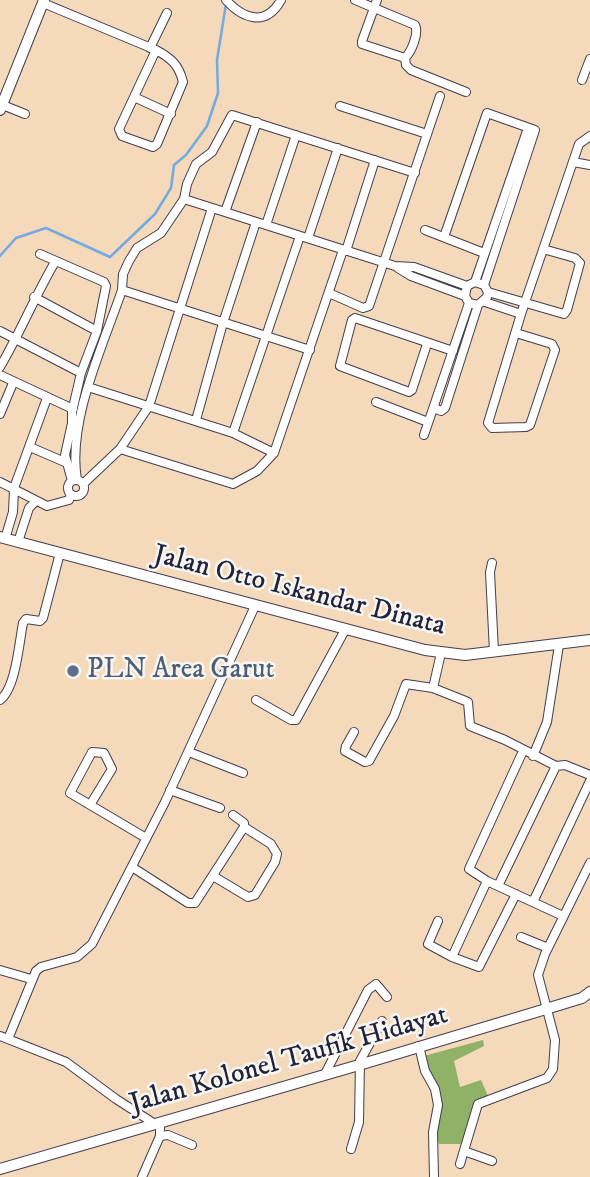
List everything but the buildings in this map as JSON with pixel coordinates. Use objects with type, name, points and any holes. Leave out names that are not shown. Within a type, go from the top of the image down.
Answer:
[{"type":"main road","points":[[1,106],[44,1]]},
{"type":"main road","name":"Jalan Otto Iskandar Dinata","points":[[2,538],[441,653],[465,655],[590,640]]},
{"type":"main road","name":"Jalan Kolonel Taufik Hidayat","points":[[0,1169],[546,1009],[582,998],[590,992]]},
{"type":"street","points":[[226,0],[238,12],[256,18],[276,9],[281,0]]},
{"type":"street","points":[[355,0],[376,4],[415,24],[417,28],[410,54],[405,58]]},
{"type":"street","points":[[44,1],[153,49],[176,63],[183,82],[155,147],[122,136],[119,129],[134,97],[153,49],[167,13]]},
{"type":"street","points":[[376,4],[362,44],[405,58]]},
{"type":"street","points":[[405,58],[408,69],[467,92]]},
{"type":"street","points":[[582,80],[590,59]]},
{"type":"street","points":[[329,293],[366,308],[369,306],[440,96]]},
{"type":"street","points":[[134,97],[171,114]]},
{"type":"street","points":[[1,106],[25,114]]},
{"type":"street","points":[[340,106],[427,134]]},
{"type":"street","points":[[424,435],[453,351],[471,284],[535,133],[486,113],[444,237]]},
{"type":"street","points":[[77,481],[74,463],[88,387],[122,290],[123,274],[137,248],[162,233],[184,199],[196,164],[212,152],[232,115],[415,173]]},
{"type":"street","points":[[225,212],[257,122]]},
{"type":"street","points":[[266,225],[296,135]]},
{"type":"street","points":[[516,333],[552,344],[555,350],[530,425],[492,428],[488,423],[542,249],[580,142],[590,136]]},
{"type":"street","points":[[233,433],[266,337],[338,148]]},
{"type":"street","points":[[120,449],[233,484],[257,471],[274,453],[375,160]]},
{"type":"street","points":[[573,162],[590,165]]},
{"type":"street","points":[[184,199],[344,251],[395,266],[414,267],[486,289],[524,304],[565,314],[580,262],[575,258],[542,249]]},
{"type":"street","points":[[434,408],[441,411],[445,408],[482,304],[506,205]]},
{"type":"street","points":[[0,482],[47,506],[69,500],[71,494],[68,487],[120,449],[149,406],[212,208]]},
{"type":"street","points":[[196,421],[223,323],[256,222]]},
{"type":"street","points":[[425,230],[484,253]]},
{"type":"street","points":[[40,254],[104,282],[106,286],[97,331],[81,373],[72,409],[71,432],[65,455],[77,481],[84,489],[76,496],[71,494]]},
{"type":"street","points":[[0,367],[16,339],[34,297],[55,262]]},
{"type":"street","points":[[395,266],[411,276],[467,299],[521,314]]},
{"type":"street","points":[[122,290],[310,350]]},
{"type":"street","points":[[34,297],[97,331]]},
{"type":"street","points":[[427,344],[412,390],[409,392],[340,366],[352,320],[355,318],[453,351]]},
{"type":"street","points":[[0,331],[81,373]]},
{"type":"street","points":[[0,375],[72,409]]},
{"type":"street","points":[[0,414],[13,383]]},
{"type":"street","points":[[88,387],[233,433],[274,453]]},
{"type":"street","points":[[2,538],[13,512],[15,488],[47,398]]},
{"type":"street","points":[[376,401],[428,422]]},
{"type":"street","points":[[30,447],[67,463]]},
{"type":"street","points":[[18,542],[29,508],[36,501]]},
{"type":"street","points":[[0,700],[6,695],[10,685],[23,622],[40,621],[43,618],[60,553]]},
{"type":"street","points":[[492,563],[490,572],[494,652]]},
{"type":"street","points":[[142,1177],[160,1136],[158,1123],[116,1099],[66,1062],[4,1037],[31,979],[41,967],[77,957],[92,944],[170,790],[255,606]]},
{"type":"street","points":[[256,700],[291,720],[296,720],[345,630]]},
{"type":"street","points":[[533,756],[547,722],[559,645]]},
{"type":"street","points":[[433,688],[441,653]]},
{"type":"street","points":[[354,732],[345,746],[345,751],[365,762],[369,761],[394,716],[407,684],[433,688],[466,700],[469,705],[470,726],[475,729],[505,740],[556,766],[565,765],[590,775]]},
{"type":"street","points":[[90,805],[111,769],[104,753],[100,751],[92,752],[70,793],[90,805],[146,838]]},
{"type":"street","points":[[523,751],[469,866],[471,872],[487,881],[563,916]]},
{"type":"street","points":[[188,752],[243,773]]},
{"type":"street","points":[[498,886],[556,766]]},
{"type":"street","points":[[533,902],[590,781]]},
{"type":"street","points":[[170,790],[220,808]]},
{"type":"street","points":[[214,876],[248,897],[255,895],[275,862],[277,854],[271,844],[244,827],[244,823],[233,815]]},
{"type":"street","points":[[132,867],[191,904],[198,900],[244,827]]},
{"type":"street","points":[[460,1164],[478,1104],[547,1078],[550,1074],[556,1054],[555,1040],[538,975],[563,916],[589,869]]},
{"type":"street","points":[[452,957],[487,881]]},
{"type":"street","points":[[438,921],[428,944],[479,967],[516,894]]},
{"type":"street","points":[[521,937],[548,948]]},
{"type":"street","points":[[0,970],[31,979]]},
{"type":"street","points":[[325,1074],[368,990],[376,984],[387,997]]},
{"type":"street","points":[[351,1149],[359,1122],[359,1065],[382,1021]]},
{"type":"street","points":[[419,1046],[438,1105],[433,1132],[433,1177]]},
{"type":"street","points":[[160,1136],[168,1135],[192,1145]]},
{"type":"street","points":[[464,1152],[492,1161]]},
{"type":"green space","points":[[483,1040],[484,1046],[454,1061],[460,1087],[481,1080],[489,1098],[474,1106],[464,1144],[439,1144],[433,1132],[438,1104],[424,1056]]},
{"type":"waterway","points":[[0,256],[16,238],[46,228],[110,257],[155,214],[171,188],[174,165],[186,155],[207,126],[218,93],[217,60],[226,4]]},
{"type":"place","name":"PLN Area Garut","points":[[73,671]]}]
